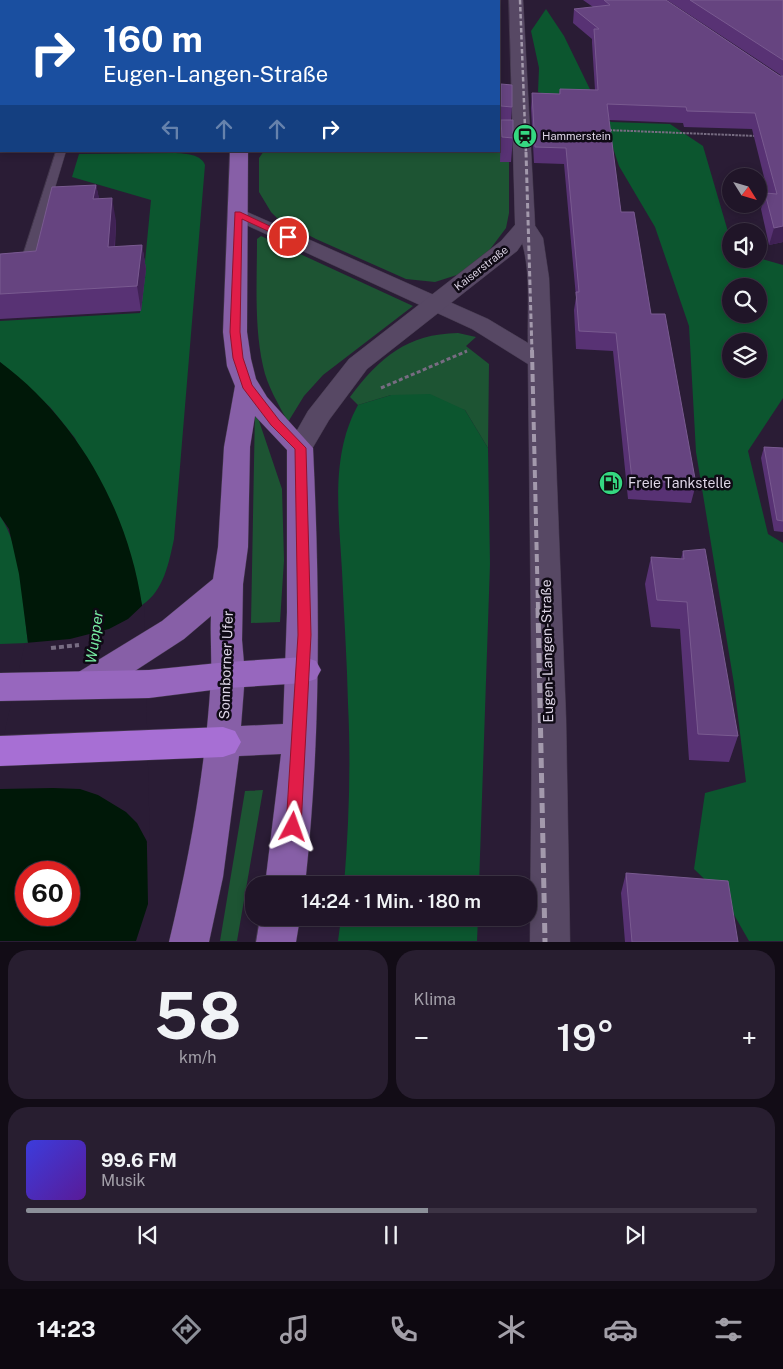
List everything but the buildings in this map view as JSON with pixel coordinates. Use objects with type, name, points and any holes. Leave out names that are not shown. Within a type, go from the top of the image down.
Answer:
[{"type":"highway","points":[[0,687],[89,683],[149,684],[228,675],[304,670]]},
{"type":"highway","points":[[0,752],[223,742]]},
{"type":"main road","name":"Sonnborner Ufer","points":[[239,152],[235,332],[238,358],[247,386],[275,422],[300,448]]},
{"type":"main road","name":"Sonnborner Ufer","points":[[189,942],[204,877],[223,742],[228,675],[228,584],[232,546],[237,447],[247,386]]},
{"type":"main road","points":[[286,876],[293,827],[304,670],[300,448]]},
{"type":"main road","points":[[89,683],[172,630],[228,584]]},
{"type":"main road","points":[[223,742],[300,738]]},
{"type":"main road","points":[[276,942],[279,926]]},
{"type":"street","points":[[516,0],[514,138],[525,225]]},
{"type":"street","points":[[238,214],[436,304],[502,337],[539,360]]},
{"type":"street","name":"Kaiserstraße","points":[[300,448],[317,417],[358,364],[509,246],[525,225]]},
{"type":"street","name":"Eugen-Langen-Straße","points":[[525,225],[532,238],[538,278],[549,718],[550,942]]},
{"type":"lane","points":[[26,264],[61,152]]},
{"type":"path","points":[[598,129],[764,136]]},
{"type":"path","points":[[611,130],[612,136]]},
{"type":"path","points":[[373,392],[502,337]]},
{"type":"path","points":[[44,649],[86,644]]},
{"type":"green space","points":[[546,9],[564,36],[603,116],[611,122],[670,124],[703,146],[725,223],[722,223],[722,268],[767,268],[767,260],[783,265],[783,398],[748,451],[768,534],[783,543],[783,941],[749,941],[725,899],[694,869],[705,793],[746,782],[734,684],[696,452],[689,326],[655,227],[619,166],[608,133],[574,103],[538,92],[539,68],[531,31]]},
{"type":"green space","points":[[500,148],[509,152],[509,213],[506,228],[488,252],[460,274],[435,282],[406,279],[316,239],[279,220],[271,212],[259,192],[259,158],[263,152],[500,152]]},
{"type":"green space","points":[[176,153],[197,157],[205,165],[174,539],[160,584],[156,592],[142,605],[127,545],[75,438],[50,407],[0,362],[0,321],[140,313],[151,200],[72,177],[79,154]]},
{"type":"green space","points":[[261,236],[413,306],[323,375],[304,396],[288,422],[267,381],[260,350],[257,319],[257,239]]},
{"type":"green space","points":[[458,333],[476,337],[466,346],[489,364],[488,448],[465,410],[391,395],[358,405],[350,397],[372,370],[396,350],[424,338],[440,334]]},
{"type":"green space","points":[[430,394],[465,410],[488,448],[490,564],[479,876],[345,876],[349,749],[338,508],[340,465],[349,425],[358,405],[391,395]]},
{"type":"green space","points":[[255,409],[282,489],[284,560],[280,622],[251,623]]},
{"type":"green space","points":[[0,516],[13,544],[17,560],[28,643],[0,644]]},
{"type":"green space","points":[[263,790],[248,876],[245,876],[245,895],[237,941],[220,941],[245,791]]},
{"type":"green space","points":[[340,926],[478,926],[477,941],[338,941]]},
{"type":"water","name":"Wupper","points":[[0,362],[28,385],[53,411],[95,469],[125,535],[135,570],[142,605],[144,628],[148,904],[136,941],[0,941],[0,763],[28,643],[19,574],[9,529],[0,516]]},
{"type":"pier","points":[[144,604],[150,847],[137,823],[126,812],[98,795],[80,789],[0,789],[0,752],[25,643],[70,639],[109,629],[128,619]]},
{"type":"railway","points":[[520,0],[526,153]]},
{"type":"railway","points":[[526,152],[532,352]]},
{"type":"railway","points":[[532,350],[538,609]]},
{"type":"railway","points":[[538,608],[545,942]]},
{"type":"place","name":"Hammerstein","points":[[525,136]]},
{"type":"place","name":"Freie Tankstelle","points":[[611,483]]},
{"type":"route","points":[[288,237],[238,214],[235,332],[238,358],[247,386],[275,422],[300,448],[305,635],[293,827]]}]
